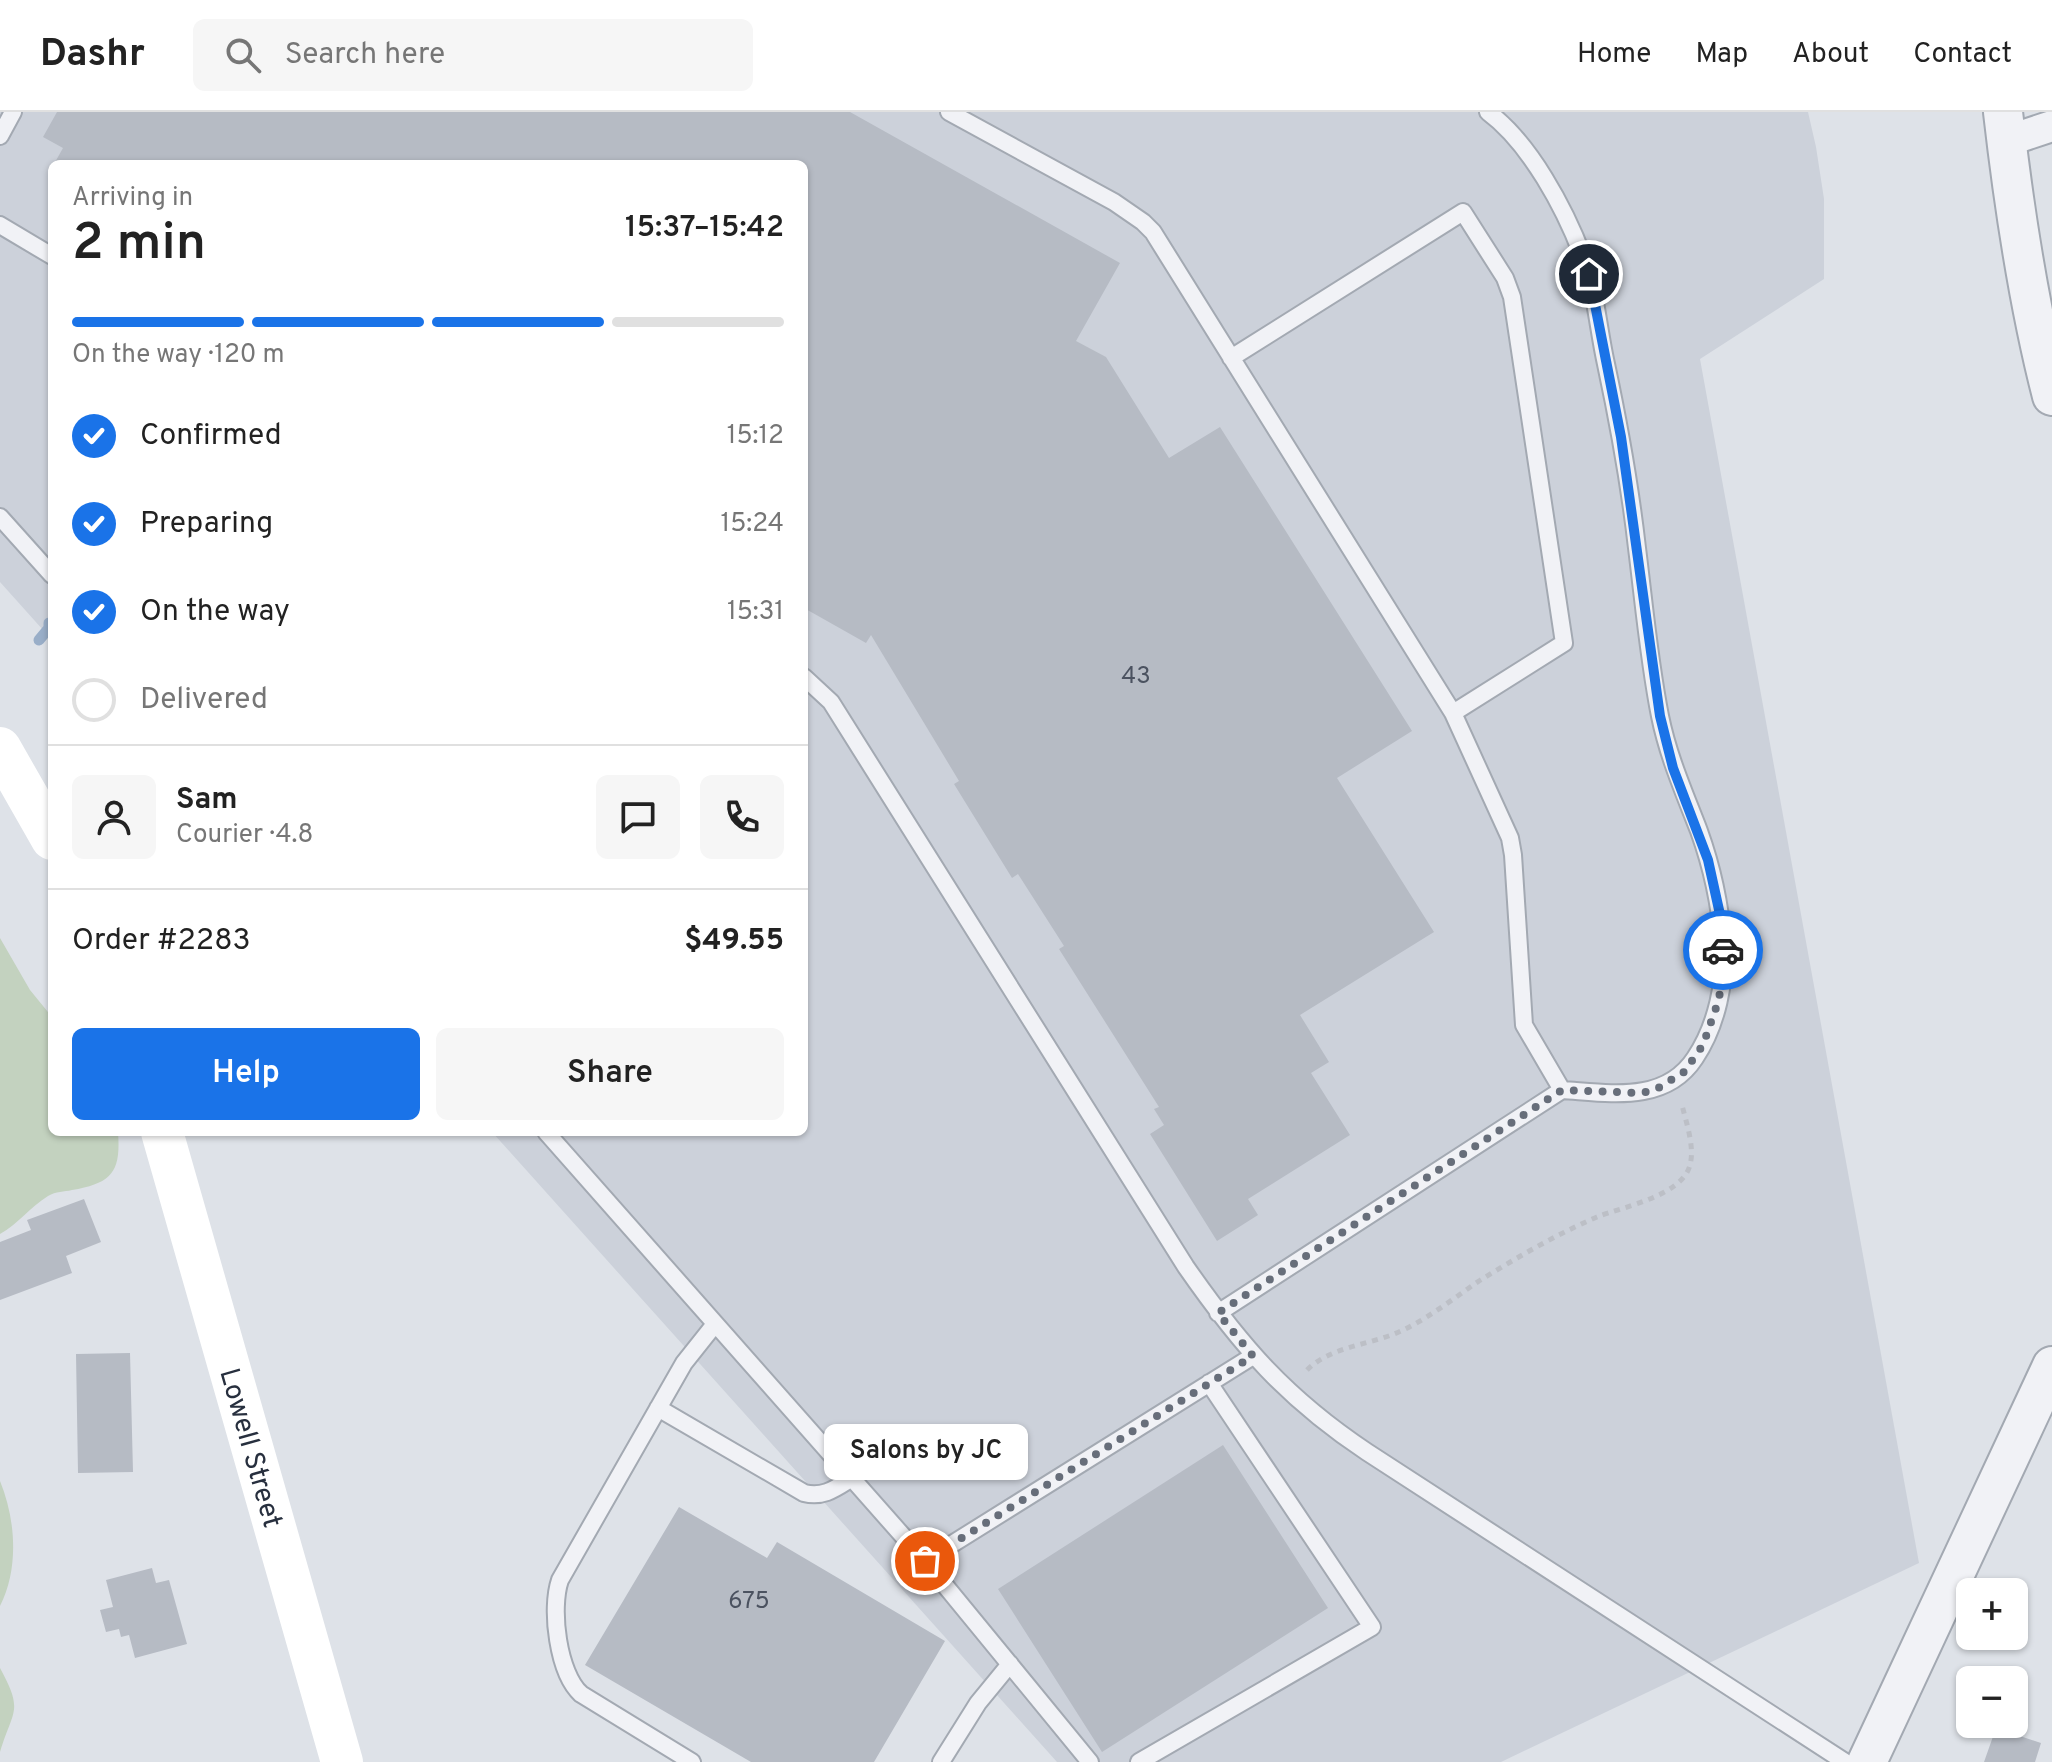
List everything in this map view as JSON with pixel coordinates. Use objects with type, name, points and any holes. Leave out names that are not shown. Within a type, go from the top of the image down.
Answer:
[{"type":"main road","points":[[0,748],[48,832]]},
{"type":"main road","name":"Lowell Street","points":[[163,1136],[342,1762]]},
{"type":"street","points":[[2052,126],[2005,126],[2024,265],[2052,396]]},
{"type":"street","points":[[1867,1762],[2043,1407],[2052,1366]]},
{"type":"lane","points":[[0,136],[13,112]]},
{"type":"lane","points":[[949,112],[1114,202],[1153,232],[1453,713],[1510,838],[1521,1011],[1524,1025],[1562,1090]]},
{"type":"lane","points":[[1218,1313],[1562,1090],[1641,1093],[1670,1083],[1695,1059],[1717,1005],[1723,966],[1721,919],[1699,831],[1673,768],[1660,716],[1624,454],[1589,274],[1569,224],[1535,165],[1507,129],[1488,112]]},
{"type":"lane","points":[[1231,358],[1463,212],[1505,278],[1512,297],[1564,643],[1453,713]]},
{"type":"lane","points":[[0,225],[48,254]]},
{"type":"lane","points":[[0,517],[48,571]]},
{"type":"lane","points":[[808,681],[831,702],[1186,1267],[1253,1356],[1288,1392],[1367,1452],[1845,1762]]},
{"type":"lane","points":[[550,1136],[925,1561],[1090,1762]]},
{"type":"lane","points":[[692,1762],[572,1686],[563,1665],[555,1601],[560,1580],[658,1408],[693,1349],[715,1324]]},
{"type":"lane","points":[[925,1561],[1253,1356]]},
{"type":"lane","points":[[1139,1762],[1372,1627],[1209,1383]]},
{"type":"lane","points":[[658,1408],[804,1493],[815,1496],[825,1494],[852,1478]]},
{"type":"lane","points":[[941,1762],[987,1689],[1010,1664]]},
{"type":"path","points":[[1288,1392],[1316,1361],[1402,1331],[1483,1279],[1551,1241],[1598,1216],[1653,1199],[1681,1179],[1690,1165],[1690,1147],[1681,1104],[1670,1083]]},
{"type":"shaded area","points":[[0,112],[1808,112],[1824,199],[1824,279],[1700,359],[1919,1563],[1501,1762],[1057,1762],[496,1136],[808,1136],[808,160],[48,160],[48,636],[0,582]]},
{"type":"green space","points":[[0,938],[30,990],[48,1012],[48,1136],[118,1136],[119,1146],[115,1166],[105,1179],[86,1187],[51,1194],[0,1234]]},
{"type":"green space","points":[[0,1481],[12,1528],[13,1560],[0,1606]]},
{"type":"green space","points":[[0,1668],[12,1694],[14,1710],[0,1752]]},
{"type":"building","points":[[57,112],[850,112],[1120,263],[1076,341],[1106,357],[1169,458],[1220,427],[1412,731],[1337,778],[1434,932],[1300,1015],[1329,1062],[1311,1073],[1350,1135],[1248,1199],[1258,1215],[1217,1241],[1150,1134],[1164,1125],[1154,1109],[1159,1107],[1059,949],[1064,946],[1018,874],[1012,878],[954,784],[959,781],[871,635],[866,643],[808,610],[808,160],[56,160],[63,148],[43,137]]},
{"type":"building","points":[[84,1199],[101,1242],[66,1256],[72,1273],[0,1300],[0,1242],[31,1230],[27,1220]]},
{"type":"building","points":[[130,1353],[133,1472],[78,1473],[76,1354]]},
{"type":"building","points":[[1223,1445],[1328,1608],[1102,1752],[998,1589]]},
{"type":"building","points":[[679,1507],[767,1558],[777,1542],[945,1641],[874,1762],[751,1762],[585,1665]]},
{"type":"building","points":[[152,1568],[156,1583],[169,1580],[187,1644],[135,1658],[129,1635],[121,1637],[119,1629],[106,1632],[100,1610],[113,1607],[106,1580]]},
{"type":"building","points":[[1992,1738],[2026,1738],[2041,1743],[2035,1762],[1984,1762]]},
{"type":"waterway","points":[[39,640],[48,629]]},
{"type":"way so far","points":[[925,1561],[1253,1356],[1218,1313],[1562,1090],[1641,1093],[1670,1083],[1684,1072],[1703,1045],[1722,985],[1723,950]]},
{"type":"place","name":"Salons by JC","points":[[925,1561]]},
{"type":"route","points":[[1589,274],[1621,437],[1660,716],[1673,768],[1708,860],[1721,919],[1723,950]]}]
